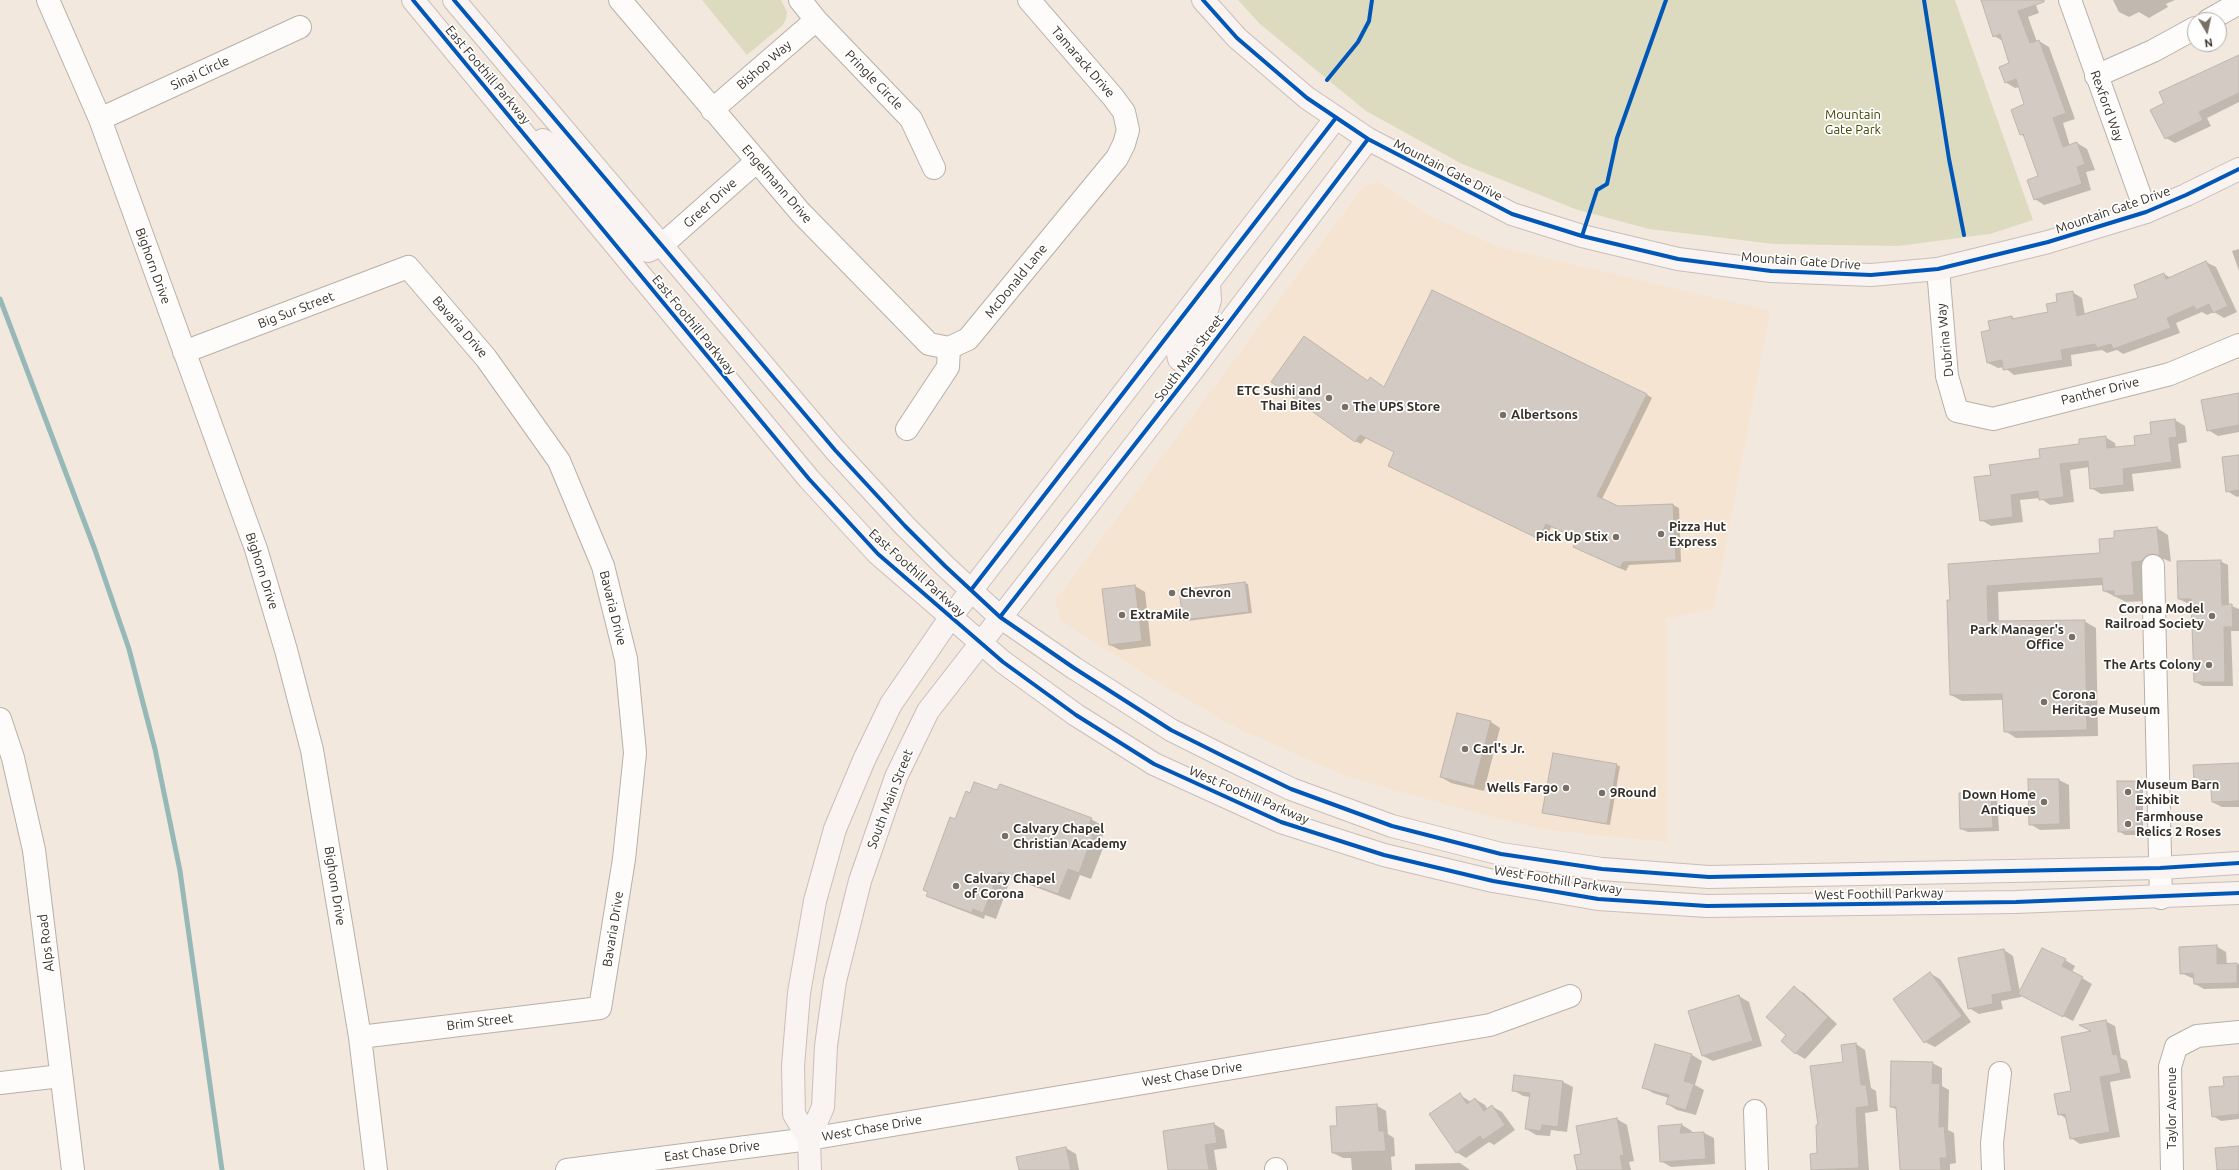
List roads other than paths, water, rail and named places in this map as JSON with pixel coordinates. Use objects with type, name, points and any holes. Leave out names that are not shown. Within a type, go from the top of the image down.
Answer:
[{"type":"main road","name":"East Foothill Parkway","points":[[413,0],[809,479],[878,554],[980,643]]},
{"type":"main road","name":"East Foothill Parkway","points":[[454,0],[835,450],[905,526],[1000,617]]},
{"type":"main road","points":[[1203,0],[1238,38],[1307,98],[1335,119],[1368,140]]},
{"type":"main road","points":[[499,103],[568,161],[634,242],[648,251],[662,245]]},
{"type":"main road","points":[[810,1139],[794,1114],[793,1066],[799,993],[815,900],[835,829],[874,739],[891,704],[971,590],[1335,119]]},
{"type":"main road","name":"Mountain Gate Drive","points":[[1368,140],[1512,214],[1595,239],[1678,259],[1771,271],[1871,275],[1938,269],[2048,242],[2146,212],[2186,195],[2239,169]]},
{"type":"main road","name":"South Main Street","points":[[810,1170],[810,1139],[823,1107],[826,1046],[835,981],[860,881],[896,777],[928,711],[1193,370],[1368,140]]},
{"type":"main road","points":[[1193,370],[1179,359],[1177,349],[1206,313],[1210,300],[1209,284]]},
{"type":"main road","name":"West Foothill Parkway","points":[[1000,617],[1074,668],[1171,730],[1291,789],[1392,826],[1501,854],[1602,869],[1709,877],[2160,868],[2239,863]]},
{"type":"main road","name":"West Foothill Parkway","points":[[980,643],[1003,662],[1076,715],[1154,764],[1217,794],[1280,822],[1384,855],[1492,881],[1598,899],[1707,906],[2016,902],[2161,898],[2239,893]]},
{"type":"street","name":"Bighorn Drive","points":[[48,0],[100,119],[256,549],[286,650],[310,742],[360,1037],[376,1170]]},
{"type":"street","name":"Engelmann Drive","points":[[620,0],[801,213],[929,344],[949,348]]},
{"type":"street","name":"Pringle Circle","points":[[800,0],[816,20],[911,119],[934,168]]},
{"type":"street","name":"Tamarack Drive","points":[[1029,0],[1113,96],[1124,112],[1128,130]]},
{"type":"street","name":"Rexford Way","points":[[2070,0],[2146,212]]},
{"type":"street","points":[[2224,12],[2239,4]]},
{"type":"street","name":"Bishop Way","points":[[712,110],[816,20]]},
{"type":"street","name":"Sinai Circle","points":[[100,119],[300,27]]},
{"type":"street","points":[[2096,76],[2153,51],[2187,32]]},
{"type":"street","name":"McDonald Lane","points":[[949,348],[968,339],[1117,158],[1124,144],[1128,130]]},
{"type":"street","name":"Greer Drive","points":[[662,245],[757,161]]},
{"type":"street","name":"Big Sur Street","points":[[184,352],[408,267]]},
{"type":"street","name":"Bavaria Drive","points":[[408,267],[486,358],[559,461],[603,566],[626,659],[635,753],[624,859],[600,1008]]},
{"type":"street","name":"Dubrina Way","points":[[1938,269],[1947,376],[1957,411]]},
{"type":"street","name":"Panther Drive","points":[[1957,411],[1993,419],[2170,374],[2239,345]]},
{"type":"street","points":[[907,430],[948,367],[949,348]]},
{"type":"street","points":[[2152,566],[2161,898]]},
{"type":"street","name":"Alps Road","points":[[0,719],[13,758],[34,850],[73,1170]]},
{"type":"street","name":"West Chase Drive","points":[[810,1139],[1490,1025],[1570,996]]},
{"type":"street","name":"Brim Street","points":[[360,1037],[600,1008]]},
{"type":"street","name":"Taylor Avenue","points":[[2172,1170],[2170,1068],[2176,1047],[2197,1036],[2239,1032]]},
{"type":"street","points":[[1993,1170],[1992,1143],[2000,1073]]},
{"type":"street","points":[[0,1083],[61,1076]]},
{"type":"street","points":[[1755,1111],[1757,1170]]},
{"type":"street","name":"East Chase Drive","points":[[567,1170],[810,1139]]},
{"type":"waterway","points":[[0,299],[95,550],[129,649],[155,749],[180,871],[222,1170]]},
{"type":"place","name":"ETC Sushi and Thai Bites","points":[[1329,398]]},
{"type":"place","name":"The UPS Store","points":[[1345,407]]},
{"type":"place","name":"Albertsons","points":[[1503,415]]},
{"type":"place","name":"Pizza Hut Express","points":[[1661,534]]},
{"type":"place","name":"Pick Up Stix","points":[[1616,537]]},
{"type":"place","name":"Chevron","points":[[1172,593]]},
{"type":"place","name":"ExtraMile","points":[[1122,615]]},
{"type":"place","name":"Corona Model Railroad Society","points":[[2212,616]]},
{"type":"place","name":"Park Manager's Office","points":[[2072,637]]},
{"type":"place","name":"The Arts Colony","points":[[2209,665]]},
{"type":"place","name":"Corona Heritage Museum","points":[[2044,702]]},
{"type":"place","name":"Carl's Jr.","points":[[1465,749]]},
{"type":"place","name":"Wells Fargo","points":[[1566,788]]},
{"type":"place","name":"Museum Barn Exhibit","points":[[2128,792]]},
{"type":"place","name":"9Round","points":[[1602,793]]},
{"type":"place","name":"Down Home Antiques","points":[[2044,802]]},
{"type":"place","name":"Farmhouse Relics 2 Roses","points":[[2128,824]]},
{"type":"place","name":"Calvary Chapel Christian Academy","points":[[1005,836]]},
{"type":"place","name":"Calvary Chapel of Corona","points":[[956,886]]},
{"type":"park label","name":"Mountain Gate Park","points":[[1853,122]]}]
